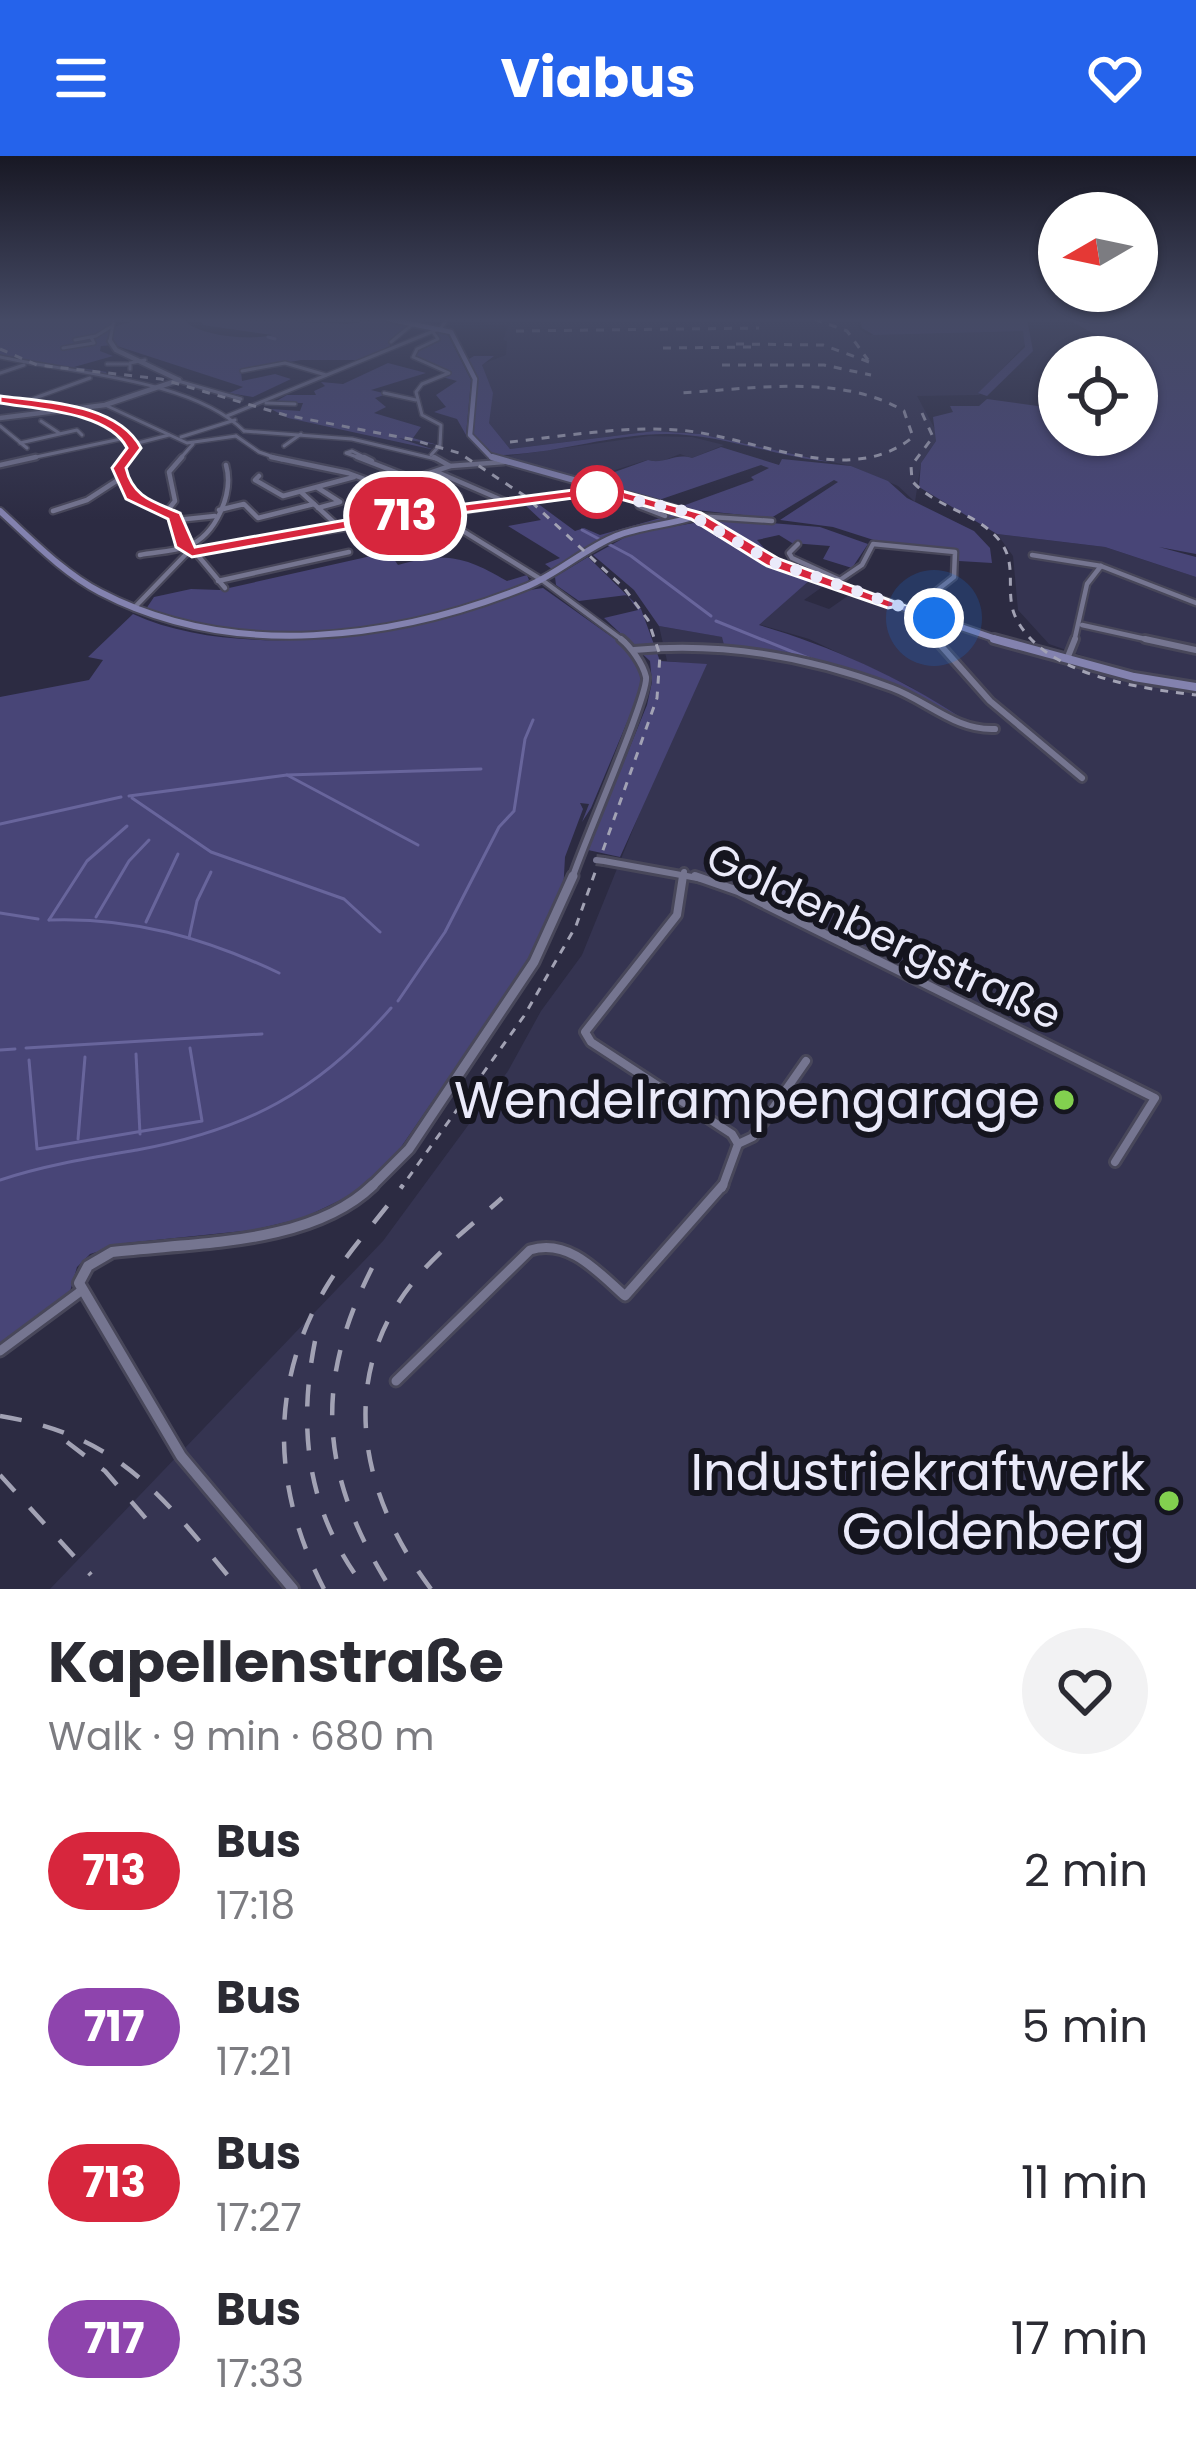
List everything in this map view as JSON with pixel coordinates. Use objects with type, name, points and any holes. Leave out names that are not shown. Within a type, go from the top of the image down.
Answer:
[{"type":"main road","points":[[473,386],[471,439],[484,453],[504,462],[696,516],[773,562],[927,618],[1134,677],[1196,687]]},
{"type":"main road","points":[[0,512],[90,587],[133,609],[216,630],[323,633],[422,619],[545,583],[602,543],[668,519],[696,516]]},
{"type":"street","points":[[24,402],[67,386]]},
{"type":"street","points":[[134,386],[181,395],[235,420],[244,431]]},
{"type":"street","points":[[0,418],[105,405],[167,386]]},
{"type":"street","points":[[196,386],[241,398]]},
{"type":"street","points":[[226,416],[302,386]]},
{"type":"street","points":[[419,386],[416,400],[422,415],[442,425],[440,445],[431,455]]},
{"type":"street","points":[[385,393],[416,400]]},
{"type":"street","points":[[0,400],[57,410]]},
{"type":"street","points":[[262,403],[295,404]]},
{"type":"street","points":[[105,405],[193,444],[244,431],[304,432],[431,455],[450,466]]},
{"type":"street","points":[[72,410],[130,436],[134,444]]},
{"type":"street","points":[[178,439],[235,420]]},
{"type":"street","points":[[41,421],[58,433]]},
{"type":"street","points":[[0,426],[27,448]]},
{"type":"street","points":[[20,442],[72,429],[82,435]]},
{"type":"street","points":[[284,446],[304,432]]},
{"type":"street","points":[[169,435],[134,444],[119,468],[121,478],[133,499],[177,520],[189,550],[225,587]]},
{"type":"street","points":[[0,465],[130,436]]},
{"type":"street","points":[[236,436],[245,445],[289,462],[358,476],[436,513],[562,592],[634,650],[645,670],[644,694],[546,943],[418,1138],[388,1174],[342,1207],[290,1228],[112,1252],[88,1266],[80,1278],[81,1292],[181,1456],[292,1589]]},
{"type":"street","points":[[166,511],[175,501],[169,472],[193,444]]},
{"type":"street","points":[[372,461],[459,496]]},
{"type":"street","points":[[389,488],[450,466],[504,462]]},
{"type":"street","points":[[133,609],[147,600],[219,510],[232,487],[226,465]]},
{"type":"street","points":[[437,472],[504,501]]},
{"type":"street","points":[[259,476],[256,480],[283,496],[358,476]]},
{"type":"street","points":[[52,511],[87,500],[121,478]]},
{"type":"street","points":[[414,479],[434,494]]},
{"type":"street","points":[[219,510],[244,504],[258,518],[340,502],[318,488]]},
{"type":"street","points":[[413,500],[448,489]]},
{"type":"street","points":[[140,555],[604,490]]},
{"type":"street","points":[[301,492],[338,526]]},
{"type":"street","points":[[636,498],[639,506],[668,519]]},
{"type":"street","points":[[177,520],[214,516]]},
{"type":"street","points":[[696,516],[772,521]]},
{"type":"street","points":[[799,544],[789,553],[792,558],[837,582],[862,565],[873,544],[956,553],[954,577],[911,610]]},
{"type":"street","points":[[218,581],[349,552]]},
{"type":"street","points":[[1032,556],[1101,566],[1196,603]]},
{"type":"street","points":[[1067,659],[1082,626],[1083,591],[1090,574],[1101,566]]},
{"type":"street","points":[[927,618],[928,630]]},
{"type":"street","points":[[927,618],[928,630],[990,700],[1082,778]]},
{"type":"street","points":[[1082,626],[1196,650]]},
{"type":"street","points":[[634,650],[698,644],[736,649],[889,686],[974,731],[995,729]]},
{"type":"street","name":"Goldenbergstraße","points":[[578,857],[684,872],[739,891],[1155,1098],[1115,1162]]},
{"type":"street","points":[[684,872],[676,915],[585,1032],[591,1042],[732,1134],[738,1144]]},
{"type":"street","points":[[396,1381],[530,1250],[544,1243],[558,1244],[625,1296],[719,1192],[738,1144],[754,1137],[806,1061]]},
{"type":"street","points":[[0,1352],[81,1292]]},
{"type":"shaded area","points":[[240,386],[276,386],[253,397],[229,393],[243,387]]},
{"type":"shaded area","points":[[325,386],[384,386],[371,390],[387,394],[375,398],[386,407],[374,413],[421,427],[413,438],[438,445],[398,438],[435,450],[288,418],[271,409],[300,411],[303,403],[273,403],[287,395],[316,395],[314,391]]},
{"type":"shaded area","points":[[450,386],[470,386],[466,435],[457,419],[434,412],[446,407],[436,395]]},
{"type":"shaded area","points":[[478,386],[490,386],[489,423],[510,449],[654,431],[700,434],[830,462],[666,434],[492,455],[472,434]]},
{"type":"shaded area","points":[[485,386],[987,386],[979,395],[917,396],[936,431],[936,441],[921,463],[915,502],[898,486],[851,466],[700,434],[654,431],[510,449],[489,423]]},
{"type":"shaded area","points":[[985,386],[997,386],[987,396],[978,393]]},
{"type":"shaded area","points":[[1158,386],[1196,386],[1196,554],[1159,547],[1196,557],[1196,577],[1105,547],[997,534],[919,487],[921,463],[936,441],[933,417],[953,412],[950,406],[979,406],[987,399],[1038,406],[1038,456],[1158,456]]},
{"type":"shaded area","points":[[649,436],[692,437],[724,445],[692,458],[680,454],[657,463],[647,460],[596,476],[609,483],[607,488],[501,457]]},
{"type":"shaded area","points":[[721,447],[779,465],[782,459],[851,466],[888,481],[907,498],[974,531],[990,548],[992,563],[959,561],[955,550],[883,543],[833,527],[780,520],[838,482],[834,480],[771,518],[677,508],[754,480],[751,477],[769,468],[761,465],[656,501],[607,488],[609,483],[598,478],[648,460],[692,458]]},
{"type":"shaded area","points":[[537,503],[575,531],[584,528],[600,535],[682,516],[621,532],[553,570],[545,564],[560,558],[508,526],[541,520],[524,504]]},
{"type":"shaded area","points":[[709,518],[820,527],[868,544],[852,568],[823,559],[830,546],[792,543],[779,535],[757,540],[770,555],[832,582],[769,558]]},
{"type":"shaded area","points":[[699,522],[768,563],[810,580],[759,625],[863,664],[960,717],[880,681],[724,645],[722,637],[659,626],[634,590],[593,555],[631,534]]},
{"type":"shaded area","points":[[997,534],[1105,547],[1196,577],[1196,684],[1118,668],[1049,644],[1018,610],[1013,556]]},
{"type":"shaded area","points":[[389,552],[398,565],[429,558],[454,559],[507,581],[527,575],[529,580],[500,594],[429,615],[348,629],[226,629],[146,609],[154,597],[191,589],[220,590]]},
{"type":"shaded area","points":[[588,557],[627,595],[579,601],[556,585],[555,577]]},
{"type":"shaded area","points":[[810,580],[825,585],[804,600],[829,609],[852,593],[1009,647],[1094,671],[1196,691],[1196,1589],[50,1589],[383,1241],[508,1071],[541,1011],[582,955],[668,743],[706,665],[667,661],[659,626],[723,637],[724,645],[880,681],[954,714],[909,686],[809,639],[758,624]]},
{"type":"shaded area","points":[[543,588],[626,647],[640,667],[641,689],[582,822],[589,804],[580,803],[583,809],[565,857],[563,893],[536,951],[388,1166],[349,1196],[303,1218],[253,1230],[126,1243],[90,1254],[77,1267],[69,1295],[0,1344],[0,697],[89,680],[103,660],[88,657],[133,614],[205,635],[328,638],[442,619]]},
{"type":"shaded area","points":[[628,596],[641,609],[660,661],[707,664],[620,857],[588,850],[652,682],[650,661],[604,618],[638,610]]},
{"type":"waterway","points":[[582,530],[631,556],[711,616]]},
{"type":"waterway","points":[[716,621],[818,662]]},
{"type":"waterway","points":[[398,1001],[445,932],[499,827],[514,811],[525,739],[533,720]]},
{"type":"waterway","points":[[287,775],[481,769]]},
{"type":"waterway","points":[[129,796],[287,775]]},
{"type":"waterway","points":[[287,775],[418,845]]},
{"type":"waterway","points":[[0,824],[121,797]]},
{"type":"waterway","points":[[132,798],[211,852],[344,899],[380,932]]},
{"type":"waterway","points":[[127,826],[87,861],[49,920],[110,922],[167,932],[279,973]]},
{"type":"waterway","points":[[96,917],[129,861],[149,840]]},
{"type":"waterway","points":[[146,922],[178,854]]},
{"type":"waterway","points":[[189,938],[197,901],[211,872]]},
{"type":"waterway","points":[[0,913],[38,919]]},
{"type":"waterway","points":[[0,1180],[176,1142],[246,1118],[307,1085],[391,1008]]},
{"type":"waterway","points":[[26,1048],[262,1034]]},
{"type":"waterway","points":[[140,1132],[202,1121],[190,1048]]},
{"type":"waterway","points":[[0,1050],[15,1049]]},
{"type":"waterway","points":[[136,1054],[140,1132]]},
{"type":"waterway","points":[[78,1139],[85,1057]]},
{"type":"waterway","points":[[29,1060],[37,1149],[140,1132]]},
{"type":"railway","points":[[185,386],[285,415],[459,453],[525,496],[624,588],[648,620],[660,655],[657,698],[576,926],[524,1016],[401,1188]]},
{"type":"railway","points":[[510,442],[615,430],[678,430],[799,455],[859,459],[887,452],[913,437],[904,411],[851,391],[793,386],[676,393]]},
{"type":"railway","points":[[922,413],[933,437],[911,466],[912,481],[983,525],[1002,544],[1009,561],[1012,607],[1028,636],[1047,653],[1095,675],[1196,695]]},
{"type":"railway","points":[[324,1589],[307,1552],[287,1477],[286,1401],[306,1326],[325,1289],[403,1185]]},
{"type":"railway","points":[[431,1589],[388,1516],[374,1477],[366,1397],[373,1357],[389,1318],[414,1281],[502,1198]]},
{"type":"railway","points":[[372,1268],[340,1352],[333,1431],[350,1509],[391,1589]]},
{"type":"railway","points":[[315,1341],[307,1408],[312,1471],[331,1532],[366,1589]]},
{"type":"railway","points":[[0,1416],[79,1439],[138,1476],[239,1589]]},
{"type":"railway","points":[[67,1442],[105,1471],[148,1521]]},
{"type":"railway","points":[[0,1475],[91,1575]]},
{"type":"bus line","name":"713","points":[[0,400],[72,410],[126,433],[134,448],[119,468],[121,478],[133,499],[175,516],[184,547],[192,552],[357,523],[604,490],[696,516],[773,562],[894,605]]},
{"type":"place","name":"Wendelrampengarage","points":[[1064,1100]]},
{"type":"place","name":"Industriekraftwerk Goldenberg","points":[[1169,1501]]},
{"type":"route","points":[[597,492],[684,511],[773,562],[934,618]]}]
